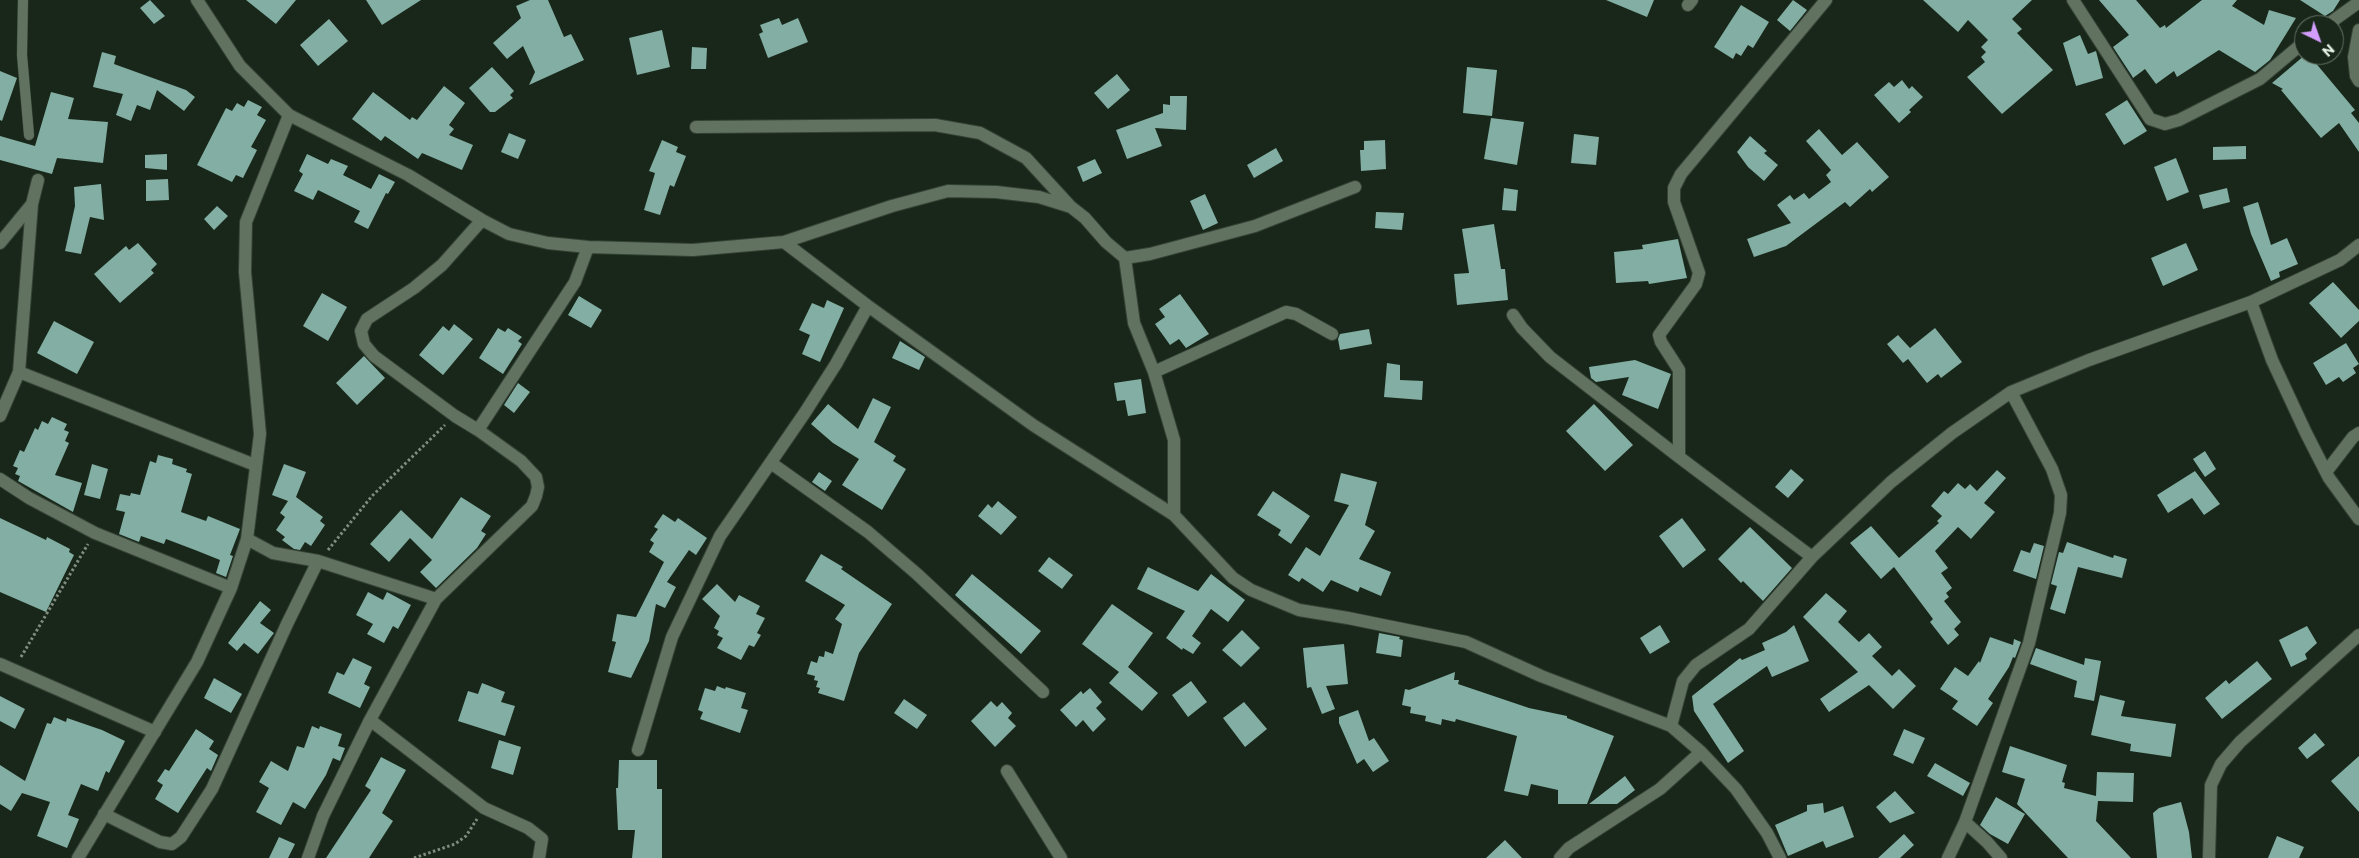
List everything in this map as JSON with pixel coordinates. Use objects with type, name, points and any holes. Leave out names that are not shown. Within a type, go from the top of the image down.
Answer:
[{"type":"street","points":[[197,0],[240,66],[289,116],[408,175],[482,220],[510,234],[548,243],[588,247],[693,250],[784,242],[892,206],[948,191],[996,192],[1039,198],[1071,207]]},
{"type":"street","points":[[1679,457],[1679,370],[1661,342],[1659,335],[1664,325],[1692,290],[1699,274],[1674,202],[1674,188],[1681,174],[1826,0]]},
{"type":"street","points":[[2073,0],[2150,119],[2164,124],[2179,120],[2260,79],[2294,50]]},
{"type":"street","points":[[2341,15],[2359,2]]},
{"type":"street","points":[[2359,30],[2354,57],[2356,76],[2359,81]]},
{"type":"street","points":[[78,858],[197,662],[231,588],[247,539],[260,434],[245,272],[246,222],[289,116]]},
{"type":"street","points":[[696,127],[935,125],[980,133],[1026,158],[1071,207],[1085,218],[1106,242],[1125,258],[1134,323],[1154,372],[1174,440],[1174,515]]},
{"type":"street","points":[[0,416],[19,372],[32,204],[38,180]]},
{"type":"street","points":[[1125,258],[1150,254],[1255,226],[1355,186]]},
{"type":"street","points":[[0,244],[32,204]]},
{"type":"street","points":[[308,858],[323,816],[370,720],[436,599],[532,506],[538,486],[536,477],[520,461],[374,356],[364,344],[362,331],[367,319],[414,288],[442,265],[482,220]]},
{"type":"street","points":[[784,242],[868,306],[1034,425],[1174,515],[1233,578],[1251,590],[1299,610],[1466,642],[1541,676],[1671,726],[1700,752],[1736,790],[1767,833],[1780,858]]},
{"type":"street","points":[[1671,726],[1683,681],[1696,665],[1749,629],[1812,557],[1891,482],[1952,432],[2011,392],[2089,360],[2251,302],[2340,260],[2359,245]]},
{"type":"street","points":[[478,430],[575,282],[588,247]]},
{"type":"street","points":[[2251,302],[2272,360],[2326,472],[2359,520]]},
{"type":"street","points":[[638,750],[672,637],[720,536],[836,364],[868,306]]},
{"type":"street","points":[[1154,372],[1286,312],[1296,314],[1332,334]]},
{"type":"street","points":[[1513,314],[1522,328],[1550,356],[1679,457],[1812,557]]},
{"type":"street","points":[[19,372],[255,465]]},
{"type":"street","points":[[1948,858],[1965,822],[2029,643],[2060,513],[2061,495],[2052,469],[2011,392]]},
{"type":"street","points":[[2326,472],[2353,437],[2359,433]]},
{"type":"street","points":[[771,462],[868,532],[917,574],[1043,692]]},
{"type":"street","points":[[0,479],[29,498],[95,533],[231,588]]},
{"type":"street","points":[[247,539],[272,553],[318,561],[436,599]]},
{"type":"street","points":[[104,814],[160,842],[172,844],[181,837],[212,788],[318,561]]},
{"type":"street","points":[[2208,858],[2210,785],[2220,764],[2240,742],[2359,635]]},
{"type":"street","points":[[0,664],[12,671],[155,732]]},
{"type":"street","points":[[370,720],[484,808],[528,828],[542,839],[539,858]]},
{"type":"street","points":[[1560,858],[1570,848],[1660,789],[1700,752]]},
{"type":"street","points":[[1007,772],[1061,858]]},
{"type":"street","points":[[1965,822],[1987,842],[2000,858]]},
{"type":"lane","points":[[23,0],[22,55],[29,135]]},
{"type":"path","points":[[318,561],[372,496],[455,416]]},
{"type":"path","points":[[12,671],[95,533]]},
{"type":"path","points":[[414,858],[455,844],[466,836],[484,808]]},
{"type":"building","points":[[150,0],[165,16],[154,24],[140,8]]},
{"type":"building","points":[[246,0],[296,0],[276,24]]},
{"type":"building","points":[[366,0],[421,0],[382,25]]},
{"type":"building","points":[[530,0],[548,0],[564,37],[571,34],[584,60],[529,85],[535,72],[523,46],[507,59],[493,43],[521,18],[516,6]]},
{"type":"building","points":[[1606,0],[1654,0],[1647,17]]},
{"type":"building","points":[[1793,0],[1807,10],[1790,31],[1777,20]]},
{"type":"building","points":[[1923,0],[2032,0],[2012,19],[2022,29],[2017,33],[2053,70],[2002,114],[1967,77],[1985,62],[1981,57],[1986,52],[1981,47],[1988,40],[1968,20],[1958,32]]},
{"type":"building","points":[[2099,0],[2136,0],[2160,28],[2165,25],[2166,28],[2202,0],[2237,0],[2232,6],[2264,25],[2269,10],[2294,17],[2294,21],[2270,60],[2255,72],[2219,50],[2177,77],[2174,71],[2156,84],[2145,69],[2133,78],[2113,47],[2129,35]]},
{"type":"building","points":[[2300,0],[2340,0],[2333,11],[2323,15]]},
{"type":"building","points":[[1741,5],[1769,22],[1753,48],[1748,45],[1741,56],[1736,53],[1733,59],[1714,47]]},
{"type":"building","points":[[779,18],[782,25],[798,18],[808,42],[768,58],[759,34],[763,32],[760,25]]},
{"type":"building","points":[[329,19],[348,41],[318,66],[300,45]]},
{"type":"building","points":[[662,30],[670,67],[637,75],[629,38]]},
{"type":"building","points":[[2080,35],[2088,54],[2096,51],[2103,78],[2076,86],[2063,43]]},
{"type":"building","points":[[692,47],[707,48],[706,69],[691,69]]},
{"type":"building","points":[[102,52],[116,56],[114,64],[186,90],[195,97],[184,111],[157,90],[150,110],[137,105],[131,121],[116,115],[123,94],[93,87]]},
{"type":"building","points":[[2294,64],[2317,65],[2355,110],[2351,113],[2359,123],[2359,152],[2339,123],[2321,138],[2281,90],[2283,89],[2272,83]]},
{"type":"building","points":[[492,67],[514,91],[510,95],[513,98],[495,112],[490,112],[469,88]]},
{"type":"building","points":[[1467,67],[1497,70],[1492,116],[1463,113]]},
{"type":"building","points":[[0,71],[17,78],[2,121],[0,120]]},
{"type":"building","points":[[1117,74],[1130,90],[1108,109],[1094,93]]},
{"type":"building","points":[[1902,80],[1909,89],[1912,86],[1923,97],[1899,123],[1874,95],[1889,82],[1894,87]]},
{"type":"building","points":[[444,86],[465,103],[449,125],[454,129],[449,135],[473,145],[462,170],[422,153],[418,159],[385,136],[381,141],[352,119],[373,92],[410,120],[412,117],[417,120]]},
{"type":"building","points":[[51,92],[74,98],[68,119],[108,122],[103,163],[57,158],[52,174],[0,160],[0,136],[35,146]]},
{"type":"building","points":[[1170,96],[1187,96],[1186,130],[1155,128],[1162,146],[1127,159],[1116,130],[1163,113],[1163,104],[1170,105]]},
{"type":"building","points":[[248,100],[262,107],[257,115],[266,120],[251,147],[257,150],[243,178],[236,175],[232,182],[197,165],[226,108],[232,111],[237,103],[244,107]]},
{"type":"building","points":[[2127,100],[2147,131],[2124,145],[2105,114]]},
{"type":"building","points":[[1491,118],[1524,122],[1517,165],[1484,159]]},
{"type":"building","points":[[1819,129],[1842,155],[1857,142],[1889,177],[1872,192],[1870,189],[1850,207],[1845,202],[1786,246],[1754,257],[1747,239],[1791,223],[1777,205],[1790,195],[1794,200],[1804,193],[1809,199],[1831,182],[1826,175],[1831,170],[1806,141]]},
{"type":"building","points":[[509,133],[526,140],[518,159],[501,152]]},
{"type":"building","points":[[1574,134],[1599,137],[1596,165],[1571,163]]},
{"type":"building","points":[[1750,136],[1767,151],[1764,153],[1778,165],[1764,181],[1748,167],[1737,152]]},
{"type":"building","points":[[662,140],[678,147],[676,152],[686,156],[674,187],[670,185],[660,215],[644,210],[655,173],[649,171]]},
{"type":"building","points":[[1385,140],[1386,169],[1361,171],[1360,150],[1364,150],[1364,141]]},
{"type":"building","points":[[2246,146],[2246,159],[2213,160],[2213,147]]},
{"type":"building","points":[[1276,148],[1283,161],[1254,178],[1247,165]]},
{"type":"building","points":[[167,154],[167,170],[145,168],[145,155]]},
{"type":"building","points":[[307,154],[328,164],[331,159],[348,166],[343,175],[371,189],[379,174],[395,182],[388,194],[386,193],[368,229],[354,222],[360,211],[318,190],[313,200],[294,191],[303,174],[299,171]]},
{"type":"building","points":[[2176,158],[2189,192],[2167,201],[2154,167]]},
{"type":"building","points":[[1095,159],[1102,173],[1083,182],[1077,167]]},
{"type":"building","points":[[168,179],[169,200],[146,201],[146,180]]},
{"type":"building","points":[[101,184],[104,220],[90,217],[81,254],[65,251],[75,206],[74,187]]},
{"type":"building","points":[[1504,188],[1518,190],[1516,211],[1502,210]]},
{"type":"building","points":[[2227,188],[2230,202],[2203,209],[2199,195]]},
{"type":"building","points":[[1205,194],[1218,223],[1203,230],[1190,201]]},
{"type":"building","points":[[2258,202],[2271,245],[2287,238],[2298,264],[2279,272],[2280,277],[2271,281],[2251,234],[2243,207]]},
{"type":"building","points":[[217,206],[228,216],[214,230],[204,219]]},
{"type":"building","points":[[1376,212],[1404,213],[1402,230],[1375,228]]},
{"type":"building","points":[[1494,224],[1501,269],[1505,269],[1508,300],[1457,305],[1454,274],[1469,273],[1462,229]]},
{"type":"building","points":[[1678,239],[1687,278],[1649,284],[1648,281],[1616,283],[1614,252],[1643,249],[1642,245]]},
{"type":"building","points":[[138,243],[157,264],[151,270],[154,273],[120,303],[94,274],[126,246],[129,250]]},
{"type":"building","points":[[2186,243],[2198,270],[2163,286],[2151,258]]},
{"type":"building","points":[[2333,282],[2359,310],[2359,321],[2341,338],[2309,303]]},
{"type":"building","points":[[322,293],[347,307],[328,341],[303,326]]},
{"type":"building","points":[[1180,294],[1209,334],[1186,348],[1179,339],[1170,345],[1155,324],[1165,317],[1159,309]]},
{"type":"building","points":[[579,296],[602,310],[591,328],[568,315]]},
{"type":"building","points":[[827,300],[844,308],[820,362],[802,354],[810,335],[799,330],[812,303],[824,308]]},
{"type":"building","points":[[54,321],[94,342],[77,374],[37,353]]},
{"type":"building","points":[[454,324],[473,339],[443,375],[419,355],[443,326],[449,331]]},
{"type":"building","points":[[498,328],[505,332],[508,328],[522,337],[518,341],[522,344],[503,374],[479,358]]},
{"type":"building","points":[[1935,328],[1962,362],[1941,378],[1938,374],[1927,383],[1908,359],[1903,363],[1887,344],[1898,335],[1910,348]]},
{"type":"building","points":[[1369,329],[1372,344],[1340,350],[1338,339],[1340,334]]},
{"type":"building","points":[[900,341],[925,357],[919,370],[892,358]]},
{"type":"building","points":[[2346,343],[2359,364],[2353,368],[2356,373],[2343,382],[2339,377],[2326,385],[2313,363]]},
{"type":"building","points":[[364,356],[385,378],[357,405],[336,383]]},
{"type":"building","points":[[1635,360],[1671,374],[1658,409],[1622,395],[1629,377],[1596,382],[1591,378],[1589,367]]},
{"type":"building","points":[[1387,363],[1400,365],[1400,380],[1423,381],[1422,400],[1384,397]]},
{"type":"building","points":[[1141,379],[1146,413],[1128,416],[1125,400],[1117,401],[1114,383]]},
{"type":"building","points":[[518,383],[530,392],[514,413],[504,405]]},
{"type":"building","points":[[873,398],[891,407],[874,442],[896,456],[893,461],[906,469],[882,510],[842,485],[859,459],[833,443],[811,424],[828,404],[858,429]]},
{"type":"building","points":[[1594,404],[1633,445],[1605,471],[1566,431]]},
{"type":"building","points":[[52,417],[67,424],[64,430],[69,432],[65,441],[69,443],[55,475],[82,483],[73,512],[18,481],[20,476],[15,474],[18,468],[13,466],[20,450],[24,452],[35,428],[38,430],[42,421],[48,424]]},
{"type":"building","points":[[2205,451],[2216,469],[2205,477],[2193,459]]},
{"type":"building","points":[[158,455],[173,459],[172,464],[187,469],[186,472],[192,474],[181,512],[206,521],[208,516],[240,529],[230,555],[233,556],[226,577],[216,573],[220,560],[166,539],[164,544],[141,536],[139,542],[119,534],[125,512],[116,510],[120,494],[130,496],[131,493],[140,495],[150,461],[156,463]]},
{"type":"building","points":[[92,464],[108,469],[100,499],[84,495]]},
{"type":"building","points":[[284,464],[306,472],[296,497],[323,517],[320,521],[325,525],[311,546],[305,542],[300,550],[294,549],[282,540],[285,537],[276,530],[285,517],[280,513],[288,501],[272,495]]},
{"type":"building","points":[[1791,469],[1804,480],[1788,498],[1775,487]]},
{"type":"building","points":[[1997,470],[2006,478],[1984,503],[1995,512],[1971,539],[1958,527],[1935,551],[1948,568],[1941,573],[1952,588],[1946,593],[1949,597],[1944,601],[1961,622],[1954,629],[1959,635],[1948,645],[1930,622],[1933,619],[1894,567],[1881,579],[1850,543],[1871,526],[1899,558],[1939,523],[1937,521],[1942,516],[1931,506],[1944,491],[1948,494],[1958,483],[1965,489],[1970,484],[1977,491]]},
{"type":"building","points":[[2195,471],[2220,504],[2204,515],[2192,498],[2168,513],[2157,495]]},
{"type":"building","points":[[819,472],[832,481],[825,491],[812,482]]},
{"type":"building","points":[[1341,473],[1377,482],[1365,525],[1375,531],[1359,559],[1391,572],[1381,596],[1360,587],[1358,592],[1331,580],[1323,592],[1302,578],[1299,582],[1288,575],[1306,547],[1320,556],[1349,505],[1334,501]]},
{"type":"building","points":[[1273,491],[1310,516],[1291,544],[1278,535],[1281,530],[1257,515]]},
{"type":"building","points":[[461,497],[491,516],[481,531],[486,534],[477,548],[436,588],[420,572],[432,560],[410,538],[389,562],[370,544],[401,510],[432,539]]},
{"type":"building","points":[[998,501],[1017,517],[1001,535],[978,516],[988,504],[992,508]]},
{"type":"building","points":[[663,514],[675,522],[678,518],[707,538],[696,555],[689,550],[667,582],[676,587],[665,608],[656,604],[649,641],[631,678],[608,672],[616,642],[612,641],[617,614],[636,617],[664,562],[649,552],[654,543],[650,540],[658,529],[654,527]]},
{"type":"building","points":[[0,518],[46,540],[47,537],[70,549],[69,552],[74,555],[46,612],[0,592]]},
{"type":"building","points":[[1682,518],[1706,550],[1683,568],[1659,536]]},
{"type":"building","points":[[1750,527],[1792,568],[1763,601],[1743,581],[1741,583],[1718,559]]},
{"type":"building","points":[[2067,542],[2113,558],[2114,555],[2127,559],[2122,578],[2078,567],[2065,614],[2050,609],[2057,586],[2051,584],[2059,552],[2063,553]]},
{"type":"building","points":[[2034,543],[2044,546],[2036,579],[2013,571],[2021,550],[2030,553]]},
{"type":"building","points":[[821,554],[843,567],[841,569],[892,604],[859,653],[844,701],[818,693],[820,688],[816,687],[818,681],[814,680],[815,676],[807,674],[811,661],[817,663],[819,656],[824,657],[825,651],[833,654],[842,624],[835,619],[845,605],[805,581]]},
{"type":"building","points":[[1049,557],[1073,575],[1062,589],[1038,571]]},
{"type":"building","points":[[1148,567],[1198,591],[1211,574],[1245,600],[1228,622],[1211,609],[1192,636],[1201,643],[1193,654],[1183,648],[1182,650],[1166,638],[1185,611],[1137,589]]},
{"type":"building","points":[[972,574],[1041,631],[1021,654],[955,595]]},
{"type":"building","points":[[717,584],[735,602],[739,595],[760,606],[756,614],[765,618],[757,633],[761,635],[754,647],[749,645],[741,660],[717,648],[723,638],[717,635],[719,631],[714,628],[720,616],[702,599]]},
{"type":"building","points":[[368,592],[383,600],[387,592],[411,605],[398,629],[393,626],[384,643],[367,634],[373,624],[356,615]]},
{"type":"building","points":[[1826,593],[1847,611],[1838,622],[1859,642],[1869,633],[1882,647],[1872,656],[1892,676],[1899,669],[1916,686],[1893,709],[1869,685],[1829,712],[1820,699],[1858,672],[1803,617]]},
{"type":"building","points":[[260,601],[271,610],[260,623],[274,633],[258,654],[244,643],[237,651],[228,643]]},
{"type":"building","points":[[1112,604],[1153,633],[1128,667],[1158,693],[1142,711],[1109,683],[1119,672],[1082,644]]},
{"type":"building","points":[[1660,625],[1670,642],[1650,654],[1640,638]]},
{"type":"building","points":[[1794,625],[1809,661],[1772,677],[1767,666],[1713,704],[1744,751],[1728,763],[1694,711],[1692,696],[1740,658],[1742,660],[1765,650],[1762,643],[1786,632]]},
{"type":"building","points":[[2307,626],[2317,643],[2305,654],[2307,659],[2291,667],[2279,640]]},
{"type":"building","points":[[1242,630],[1260,648],[1241,667],[1222,650]]},
{"type":"building","points":[[1379,633],[1400,637],[1399,639],[1403,640],[1401,657],[1376,653]]},
{"type":"building","points":[[1990,637],[2013,645],[2014,639],[2021,642],[2015,658],[2013,657],[2009,667],[1988,699],[1993,703],[1977,726],[1952,709],[1958,701],[1940,689],[1955,667],[1968,676],[1979,661],[1980,663]]},
{"type":"building","points":[[1344,644],[1348,684],[1326,686],[1335,709],[1322,714],[1311,687],[1307,688],[1303,648]]},
{"type":"building","points":[[2036,648],[2084,665],[2085,658],[2101,661],[2094,701],[2074,697],[2077,681],[2030,664]]},
{"type":"building","points":[[353,658],[372,667],[364,684],[370,687],[360,708],[328,693],[337,672],[344,675]]},
{"type":"building","points":[[2257,661],[2272,679],[2222,719],[2205,698],[2226,680],[2229,684]]},
{"type":"building","points":[[1455,672],[1454,680],[1459,680],[1458,684],[1529,708],[1567,716],[1567,718],[1614,736],[1587,804],[1558,804],[1558,790],[1531,784],[1528,796],[1504,791],[1517,736],[1456,719],[1455,722],[1442,719],[1441,725],[1425,721],[1426,716],[1410,713],[1411,707],[1402,705],[1405,689],[1409,690]]},
{"type":"building","points":[[214,678],[242,694],[231,713],[204,698]]},
{"type":"building","points":[[1191,681],[1207,702],[1188,717],[1172,695]]},
{"type":"building","points":[[482,683],[505,692],[501,702],[515,706],[505,736],[458,721],[468,691],[478,694]]},
{"type":"building","points":[[717,686],[746,693],[741,708],[748,710],[740,733],[700,719],[703,712],[698,710],[705,688],[715,691]]},
{"type":"building","points":[[1090,688],[1102,702],[1096,708],[1106,719],[1093,732],[1083,720],[1076,727],[1060,710],[1081,691],[1083,694]]},
{"type":"building","points":[[2100,695],[2125,701],[2121,716],[2176,724],[2171,757],[2130,751],[2131,744],[2091,735]]},
{"type":"building","points":[[0,696],[25,709],[15,729],[0,721]]},
{"type":"building","points":[[904,699],[927,715],[917,729],[894,713]]},
{"type":"building","points":[[991,701],[997,707],[1002,702],[1012,713],[1008,718],[1016,726],[995,747],[971,721]]},
{"type":"building","points":[[1244,702],[1267,729],[1245,747],[1223,718]]},
{"type":"building","points":[[1358,710],[1369,741],[1374,738],[1389,761],[1373,772],[1364,759],[1357,764],[1339,723],[1339,717]]},
{"type":"building","points":[[54,717],[66,722],[67,718],[102,730],[125,741],[109,773],[106,771],[98,791],[81,784],[68,815],[79,819],[67,848],[37,836],[50,802],[22,793],[11,811],[0,804],[0,765],[25,781],[47,723],[51,724]]},
{"type":"building","points":[[312,726],[319,729],[320,726],[342,734],[338,746],[345,748],[340,761],[333,758],[326,775],[305,809],[293,802],[281,825],[256,812],[269,788],[259,782],[271,761],[288,771],[297,746],[304,748]]},
{"type":"building","points":[[196,729],[214,741],[209,749],[218,755],[211,771],[207,768],[178,813],[155,799],[163,785],[157,781],[165,769],[169,771]]},
{"type":"building","points":[[1904,729],[1925,738],[1913,764],[1893,755]]},
{"type":"building","points":[[2315,733],[2325,745],[2307,759],[2298,748]]},
{"type":"building","points":[[499,740],[521,747],[513,775],[491,768]]},
{"type":"building","points":[[2010,746],[2067,765],[2062,782],[2065,783],[2064,788],[2096,796],[2097,772],[2134,773],[2133,802],[2098,801],[2096,821],[2131,858],[2068,858],[2017,804],[2025,779],[2002,772]]},
{"type":"building","points":[[2359,756],[2359,812],[2331,781]]},
{"type":"building","points":[[381,757],[406,770],[382,813],[393,821],[369,858],[326,858],[371,790],[365,786]]},
{"type":"building","points":[[619,760],[657,760],[657,789],[662,789],[662,858],[632,858],[635,830],[618,830],[616,788],[618,788]]},
{"type":"building","points":[[1935,763],[1970,783],[1963,796],[1927,776]]},
{"type":"building","points":[[1625,776],[1635,790],[1617,804],[1589,804]]},
{"type":"building","points":[[1895,791],[1915,813],[1890,823],[1876,807]]},
{"type":"building","points":[[1996,797],[2025,814],[2008,844],[1990,834],[1980,825]]},
{"type":"building","points":[[2181,802],[2189,832],[2192,858],[2157,858],[2153,813],[2159,808]]},
{"type":"building","points":[[1823,803],[1824,813],[1843,806],[1854,837],[1826,848],[1823,841],[1788,856],[1775,825],[1807,811],[1807,805]]},
{"type":"building","points":[[1904,834],[1914,845],[1900,858],[1878,858]]},
{"type":"building","points":[[2277,836],[2304,847],[2299,858],[2268,858]]},
{"type":"building","points":[[279,837],[295,844],[288,858],[269,858]]},
{"type":"building","points":[[1505,840],[1522,858],[1486,858]]}]
